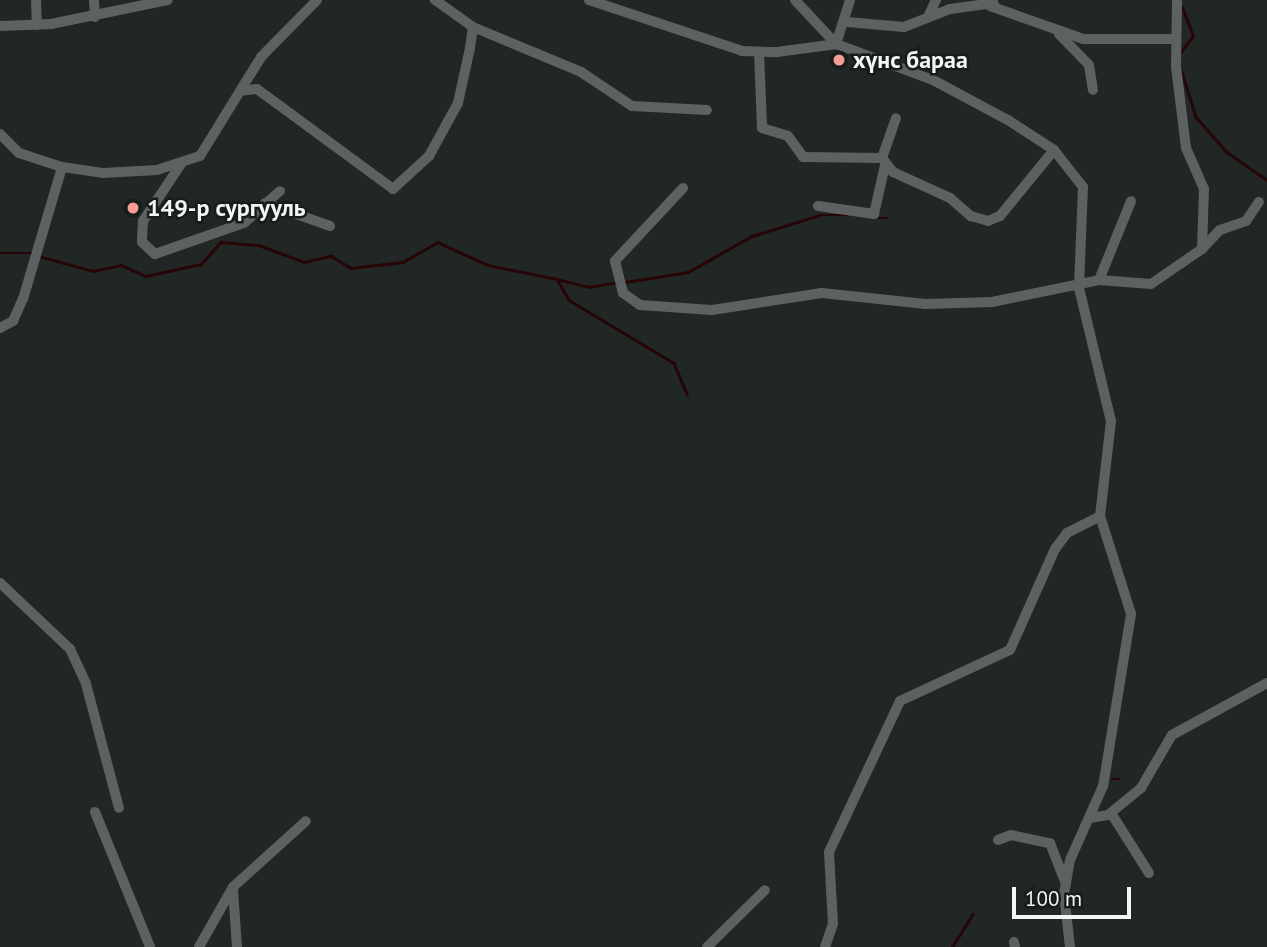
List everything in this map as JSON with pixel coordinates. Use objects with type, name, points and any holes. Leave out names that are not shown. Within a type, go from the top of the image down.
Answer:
[{"type":"street","points":[[36,0],[37,25]]},
{"type":"street","points":[[94,0],[95,17]]},
{"type":"street","points":[[0,26],[51,24],[168,0]]},
{"type":"street","points":[[279,191],[244,223],[155,254],[142,242],[144,220],[181,164],[209,146],[261,57],[317,0]]},
{"type":"street","points":[[435,0],[473,27],[581,72],[632,106],[708,110]]},
{"type":"street","points":[[589,0],[760,52],[836,44],[933,80],[1054,150],[1083,187],[1079,288],[1111,421],[1100,516],[1131,614],[1115,733],[1090,818],[1066,884]]},
{"type":"street","points":[[795,0],[836,44]]},
{"type":"street","points":[[836,44],[847,22],[850,0]]},
{"type":"street","points":[[928,17],[936,0]]},
{"type":"street","points":[[847,22],[904,27],[928,17],[990,6],[1001,0]]},
{"type":"street","points":[[1177,0],[1176,39],[1186,148],[1204,189],[1202,249]]},
{"type":"street","points":[[990,6],[1105,43],[1176,39]]},
{"type":"street","points":[[1042,21],[1082,54],[1093,90]]},
{"type":"street","points":[[240,91],[257,89],[393,189],[429,156],[458,103],[473,27]]},
{"type":"street","points":[[760,52],[762,128],[788,136],[803,158],[884,161],[988,221],[1016,202],[1054,150]]},
{"type":"street","points":[[818,206],[874,214],[896,118]]},
{"type":"street","points":[[0,134],[26,156],[62,167],[103,173],[181,164]]},
{"type":"street","points":[[0,328],[19,311],[41,229],[62,167]]},
{"type":"street","points":[[683,188],[629,239],[612,267],[618,282],[639,305],[712,310],[822,293],[925,304],[1079,288],[1099,279],[1151,284],[1202,249],[1220,229],[1245,221],[1259,202]]},
{"type":"street","points":[[1099,279],[1131,201]]},
{"type":"street","points":[[265,204],[330,226]]},
{"type":"street","points":[[825,947],[833,924],[829,852],[900,701],[1010,650],[1055,549],[1067,533],[1100,516]]},
{"type":"street","points":[[0,583],[70,649],[86,684],[119,808]]},
{"type":"street","points":[[1090,818],[1111,813],[1146,783],[1167,739],[1267,683]]},
{"type":"street","points":[[95,812],[150,947]]},
{"type":"street","points":[[1111,813],[1149,873]]},
{"type":"street","points":[[199,947],[233,887],[306,821]]},
{"type":"street","points":[[998,839],[1011,835],[1050,843],[1066,884],[1070,947]]},
{"type":"street","points":[[233,887],[237,947]]},
{"type":"street","points":[[706,947],[765,890]]},
{"type":"waterway","points":[[1180,53],[1193,36],[1182,8]]},
{"type":"waterway","points":[[1182,72],[1196,117],[1227,152],[1267,180]]},
{"type":"waterway","points":[[625,282],[688,272],[752,236],[820,215],[847,215]]},
{"type":"waterway","points":[[878,218],[887,218]]},
{"type":"waterway","points":[[39,256],[93,271],[121,265],[146,276],[201,264],[221,242],[259,245],[304,262],[331,256],[351,268],[403,262],[437,242],[488,265],[557,279],[569,300],[674,363],[687,394]]},
{"type":"waterway","points":[[0,253],[33,253]]},
{"type":"waterway","points":[[557,279],[589,287],[618,282]]},
{"type":"waterway","points":[[1112,779],[1119,779]]},
{"type":"waterway","points":[[952,947],[973,914]]},
{"type":"place","name":"хүнс бараа","points":[[839,60]]},
{"type":"place","name":"149-р сургууль","points":[[133,208]]}]
